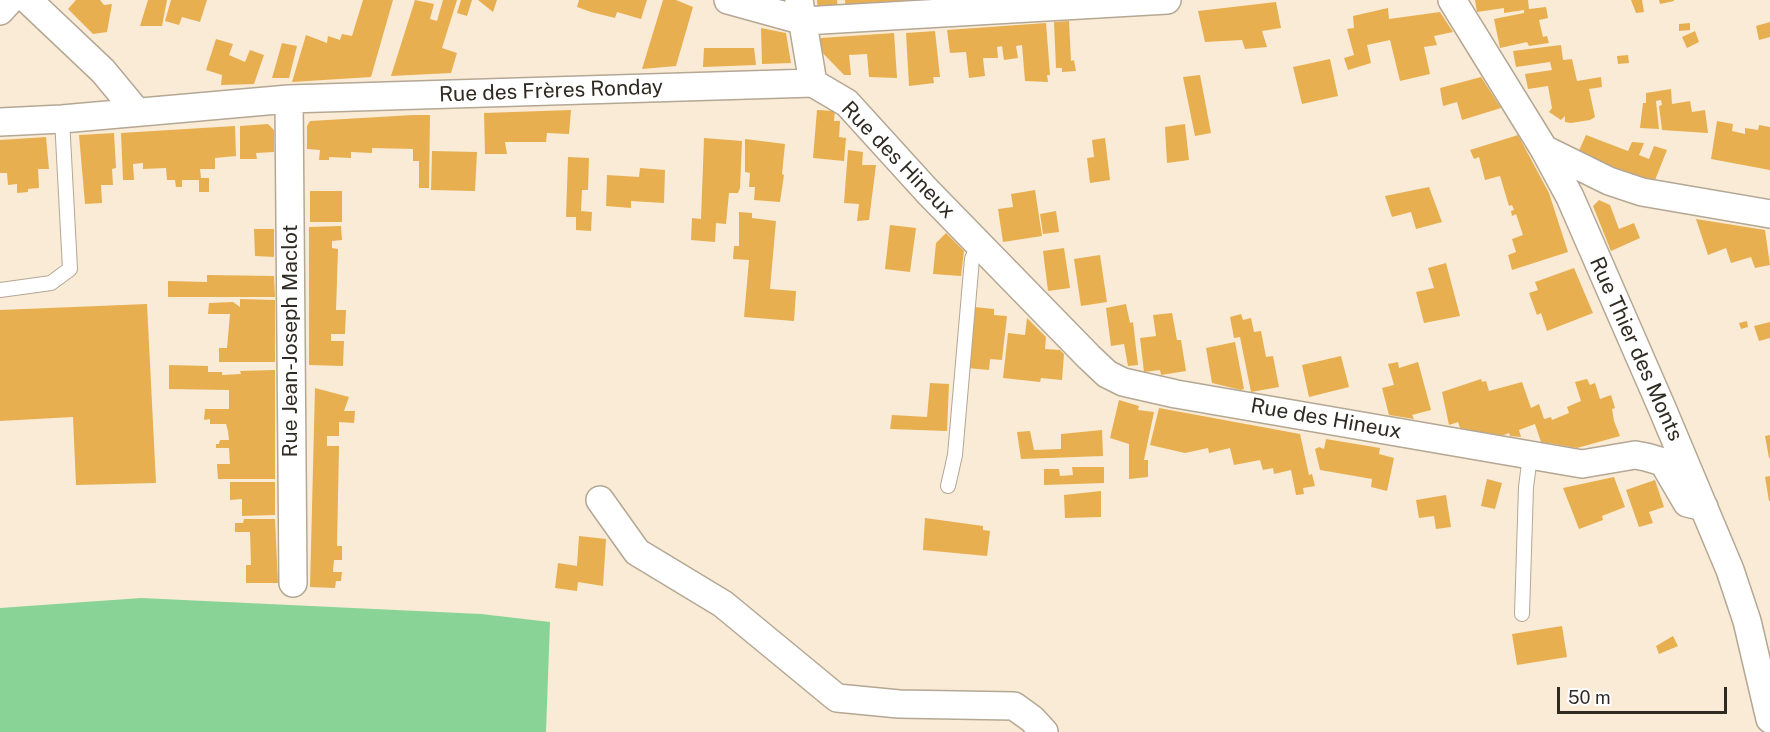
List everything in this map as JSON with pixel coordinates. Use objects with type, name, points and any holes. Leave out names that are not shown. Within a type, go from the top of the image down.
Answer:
[{"type":"street","points":[[0,11],[10,0]]},
{"type":"street","points":[[28,0],[103,71],[137,112]]},
{"type":"street","points":[[728,0],[802,10],[1167,0]]},
{"type":"street","name":"Rue Thier des Monts","points":[[1452,0],[1544,149],[1570,197],[1704,507],[1747,621],[1770,719]]},
{"type":"street","points":[[802,10],[813,83]]},
{"type":"street","name":"Rue des Frères Ronday","points":[[0,122],[62,119],[289,99],[813,83]]},
{"type":"street","name":"Rue des Hineux","points":[[813,83],[848,103],[1089,357],[1107,374],[1130,385],[1582,464],[1635,455],[1663,462],[1687,503],[1704,507]]},
{"type":"street","name":"Rue Jean-Joseph Maclot","points":[[289,99],[293,583]]},
{"type":"street","points":[[1544,149],[1609,181],[1642,192],[1770,214]]},
{"type":"street","points":[[600,500],[637,552],[723,604],[837,698],[899,704],[1014,706],[1032,719],[1044,732]]},
{"type":"lane","points":[[0,290],[51,283],[70,269],[62,119]]},
{"type":"lane","points":[[948,486],[955,456],[972,259],[979,243]]},
{"type":"lane","points":[[1522,614],[1526,487],[1530,456]]},
{"type":"green space","points":[[141,598],[481,614],[550,622],[546,732],[0,732],[0,608]]},
{"type":"building","points":[[76,0],[100,0],[104,5],[112,4],[107,32],[93,34],[68,9]]},
{"type":"building","points":[[148,0],[167,0],[162,26],[140,26]]},
{"type":"building","points":[[171,0],[207,0],[200,22],[182,17],[179,25],[165,21]]},
{"type":"building","points":[[363,0],[393,0],[371,77],[292,82],[306,35],[327,43],[328,36],[340,40],[342,34],[352,36]]},
{"type":"building","points":[[415,0],[434,4],[430,19],[437,21],[443,0],[457,0],[442,48],[457,53],[451,73],[391,76]]},
{"type":"building","points":[[461,0],[472,0],[467,16],[457,13]]},
{"type":"building","points":[[478,0],[497,0],[493,12]]},
{"type":"building","points":[[579,0],[647,0],[641,19],[617,12],[615,18],[591,12],[577,7]]},
{"type":"building","points":[[663,0],[676,0],[693,7],[676,66],[642,69]]},
{"type":"building","points":[[817,0],[837,0],[838,9],[818,12]]},
{"type":"building","points":[[845,0],[917,0],[917,5],[846,10]]},
{"type":"building","points":[[1475,0],[1528,0],[1529,9],[1546,7],[1548,18],[1539,20],[1543,37],[1547,36],[1549,43],[1529,46],[1527,42],[1500,48],[1494,19],[1524,13],[1524,10],[1504,13],[1504,8],[1477,12]]},
{"type":"building","points":[[1631,0],[1642,0],[1644,12],[1636,13]]},
{"type":"building","points":[[1659,0],[1674,0],[1674,1],[1660,4]]},
{"type":"building","points":[[1276,2],[1281,28],[1262,31],[1267,47],[1245,49],[1242,40],[1205,42],[1198,11]]},
{"type":"building","points":[[1388,8],[1389,19],[1440,12],[1453,32],[1434,36],[1437,45],[1424,47],[1430,74],[1400,81],[1390,40],[1367,45],[1371,63],[1348,70],[1344,58],[1354,55],[1347,29],[1354,28],[1353,16]]},
{"type":"building","points":[[1069,21],[1071,61],[1074,60],[1076,71],[1062,72],[1062,68],[1056,68],[1054,22]]},
{"type":"building","points":[[1770,22],[1770,37],[1759,40],[1756,26]]},
{"type":"building","points":[[1046,23],[1050,75],[1047,75],[1048,82],[1025,81],[1022,45],[1016,46],[1018,58],[1004,60],[1002,46],[997,47],[998,58],[983,58],[985,76],[969,78],[966,52],[950,53],[947,30]]},
{"type":"building","points":[[1690,23],[1690,30],[1679,31],[1679,24]]},
{"type":"building","points":[[761,28],[786,33],[791,63],[762,64]]},
{"type":"building","points":[[935,31],[940,77],[933,77],[934,83],[909,86],[906,33]]},
{"type":"building","points":[[1695,31],[1699,42],[1687,48],[1682,37]]},
{"type":"building","points":[[894,33],[897,78],[869,77],[867,54],[849,55],[851,75],[844,75],[816,46],[821,38]]},
{"type":"building","points":[[216,39],[233,44],[229,55],[245,62],[250,50],[264,55],[254,84],[221,85],[222,75],[206,70]]},
{"type":"building","points":[[282,43],[297,46],[289,78],[272,78]]},
{"type":"building","points":[[1561,45],[1563,60],[1572,59],[1577,81],[1601,77],[1602,87],[1589,89],[1595,117],[1590,120],[1571,123],[1565,122],[1565,116],[1561,120],[1549,112],[1552,108],[1548,86],[1528,89],[1525,74],[1552,70],[1550,62],[1516,67],[1513,51]]},
{"type":"building","points":[[704,48],[754,48],[756,65],[703,67]]},
{"type":"building","points":[[1628,55],[1629,63],[1618,64],[1617,56]]},
{"type":"building","points":[[1330,59],[1338,96],[1302,104],[1293,67]]},
{"type":"building","points":[[1200,75],[1211,133],[1195,136],[1183,77]]},
{"type":"building","points":[[1481,77],[1501,108],[1462,120],[1457,102],[1443,106],[1440,88]]},
{"type":"building","points":[[1671,89],[1672,104],[1690,101],[1692,112],[1705,110],[1708,133],[1662,130],[1659,106],[1662,105],[1661,100],[1656,101],[1659,129],[1640,128],[1646,93]]},
{"type":"building","points":[[571,110],[569,134],[547,133],[546,142],[505,142],[507,154],[485,154],[484,113]]},
{"type":"building","points":[[817,110],[835,111],[834,121],[840,121],[839,137],[846,138],[844,161],[813,158]]},
{"type":"building","points":[[430,115],[429,188],[419,188],[419,161],[413,161],[413,149],[372,148],[372,153],[351,152],[351,158],[329,157],[329,160],[319,160],[320,150],[307,149],[307,126],[310,121]]},
{"type":"building","points":[[1717,121],[1733,124],[1732,131],[1745,134],[1745,128],[1758,130],[1759,125],[1770,127],[1770,170],[1711,159]]},
{"type":"building","points":[[268,124],[274,130],[274,152],[256,153],[257,159],[240,159],[240,126]]},
{"type":"building","points":[[1185,124],[1189,160],[1167,163],[1165,127]]},
{"type":"building","points":[[235,126],[236,156],[215,158],[215,169],[200,169],[201,178],[209,178],[209,192],[199,192],[199,180],[182,180],[182,187],[176,187],[175,180],[167,180],[166,168],[143,169],[143,163],[133,164],[134,180],[123,180],[121,133]]},
{"type":"building","points":[[114,133],[116,168],[112,169],[113,185],[101,185],[102,203],[85,204],[79,135]]},
{"type":"building","points":[[1518,135],[1549,193],[1568,252],[1512,270],[1508,255],[1516,252],[1512,239],[1523,235],[1516,214],[1512,216],[1511,211],[1514,210],[1512,205],[1509,206],[1500,176],[1485,180],[1479,157],[1474,159],[1470,150]]},
{"type":"building","points":[[1586,135],[1628,151],[1632,142],[1644,143],[1639,155],[1649,159],[1654,146],[1667,150],[1653,185],[1577,155]]},
{"type":"building","points":[[46,137],[49,169],[38,169],[39,188],[17,193],[17,184],[8,185],[7,173],[0,173],[0,140]]},
{"type":"building","points":[[704,138],[742,141],[740,188],[738,193],[729,193],[726,224],[716,223],[715,242],[691,240],[692,218],[701,219]]},
{"type":"building","points":[[1105,138],[1110,180],[1090,183],[1087,158],[1094,157],[1092,140]]},
{"type":"building","points":[[745,139],[785,144],[780,202],[754,200],[755,187],[749,187],[750,173],[745,172]]},
{"type":"building","points":[[848,150],[863,152],[862,165],[876,165],[869,220],[857,221],[859,204],[844,203]]},
{"type":"building","points":[[432,151],[477,152],[475,191],[431,190]]},
{"type":"building","points":[[568,157],[589,158],[588,190],[582,190],[581,211],[592,212],[591,231],[576,230],[576,217],[566,217]]},
{"type":"building","points":[[640,168],[665,170],[664,203],[631,201],[631,208],[606,206],[607,175],[639,177]]},
{"type":"building","points":[[1429,187],[1442,222],[1416,229],[1411,212],[1392,217],[1385,196]]},
{"type":"building","points":[[1035,190],[1042,236],[1003,242],[998,209],[1013,207],[1011,194]]},
{"type":"building","points":[[310,191],[342,191],[342,222],[310,222]]},
{"type":"building","points":[[1599,200],[1610,205],[1619,229],[1634,223],[1640,238],[1611,251],[1593,206]]},
{"type":"building","points":[[1056,211],[1059,232],[1043,234],[1040,214]]},
{"type":"building","points":[[739,212],[752,213],[752,218],[776,221],[770,289],[796,291],[794,321],[744,317],[749,260],[733,259],[734,246],[739,246]]},
{"type":"building","points":[[1696,219],[1765,230],[1770,265],[1755,268],[1751,257],[1731,263],[1726,248],[1708,255]]},
{"type":"building","points":[[890,225],[916,228],[910,272],[885,269]]},
{"type":"building","points":[[341,226],[342,240],[332,241],[332,248],[338,249],[336,310],[346,310],[345,334],[331,334],[331,341],[344,341],[343,366],[309,365],[309,227]]},
{"type":"building","points":[[254,229],[274,229],[274,257],[255,256]]},
{"type":"building","points":[[946,233],[964,251],[961,276],[933,274],[936,243]]},
{"type":"building","points":[[1064,248],[1070,288],[1048,291],[1043,251]]},
{"type":"building","points":[[1100,255],[1107,302],[1081,306],[1074,259]]},
{"type":"building","points":[[1446,263],[1460,316],[1424,323],[1416,292],[1434,288],[1428,268]]},
{"type":"building","points":[[1574,268],[1593,313],[1547,331],[1541,313],[1537,315],[1529,293],[1538,290],[1535,282]]},
{"type":"building","points":[[207,275],[274,276],[275,297],[168,297],[168,281],[207,282]]},
{"type":"building","points":[[240,299],[275,300],[275,362],[219,362],[219,348],[227,348],[230,314],[208,314],[209,303],[233,302],[240,307]]},
{"type":"building","points":[[147,304],[156,483],[76,485],[73,417],[0,421],[0,310]]},
{"type":"building","points":[[1126,304],[1130,323],[1133,322],[1138,365],[1128,366],[1124,344],[1111,346],[1106,308]]},
{"type":"building","points":[[974,307],[994,309],[994,315],[1007,316],[1002,360],[990,359],[989,370],[967,368]]},
{"type":"building","points":[[1172,313],[1177,340],[1181,340],[1186,371],[1161,375],[1160,370],[1144,372],[1140,338],[1156,336],[1153,315]]},
{"type":"building","points":[[1241,314],[1243,320],[1251,318],[1254,332],[1261,331],[1266,357],[1273,356],[1279,387],[1251,392],[1240,337],[1234,338],[1230,317]]},
{"type":"building","points":[[1027,318],[1046,337],[1045,349],[1060,350],[1064,354],[1062,380],[1041,378],[1040,382],[1003,378],[1008,333],[1025,335]]},
{"type":"building","points":[[1747,321],[1748,327],[1741,329],[1739,323]]},
{"type":"building","points":[[1770,322],[1770,338],[1759,341],[1754,326]]},
{"type":"building","points":[[1235,342],[1244,389],[1241,390],[1212,383],[1206,348]]},
{"type":"building","points":[[1341,356],[1349,387],[1309,397],[1302,365]]},
{"type":"building","points":[[1398,362],[1399,368],[1418,362],[1431,410],[1412,415],[1414,419],[1389,415],[1382,388],[1394,385],[1388,364]]},
{"type":"building","points":[[169,365],[208,366],[208,372],[222,372],[222,375],[241,374],[240,371],[275,370],[275,479],[218,479],[217,464],[230,464],[229,448],[216,448],[216,444],[219,444],[220,440],[229,440],[228,431],[226,424],[210,424],[210,419],[204,420],[205,409],[229,409],[229,390],[169,389]]},
{"type":"building","points":[[1481,379],[1482,382],[1486,381],[1489,391],[1522,382],[1531,408],[1539,404],[1544,419],[1551,417],[1552,420],[1569,413],[1567,407],[1581,401],[1575,382],[1587,379],[1590,385],[1595,383],[1600,399],[1611,395],[1615,408],[1612,409],[1614,421],[1620,436],[1577,448],[1541,442],[1535,424],[1519,430],[1521,437],[1510,436],[1509,433],[1501,436],[1460,428],[1458,422],[1449,425],[1442,392]]},
{"type":"building","points":[[930,383],[949,384],[947,431],[890,429],[892,415],[927,417]]},
{"type":"building","points":[[315,388],[349,397],[344,411],[355,411],[354,423],[339,422],[339,436],[327,436],[327,446],[339,446],[337,546],[342,546],[342,560],[334,560],[333,572],[342,572],[341,581],[336,581],[335,588],[310,587]]},
{"type":"building","points":[[1119,400],[1139,406],[1138,410],[1154,412],[1144,460],[1148,460],[1148,477],[1129,479],[1129,444],[1110,438]]},
{"type":"building","points":[[1159,408],[1300,434],[1309,475],[1312,474],[1315,486],[1303,488],[1304,494],[1296,495],[1291,470],[1274,474],[1273,468],[1263,470],[1260,460],[1234,465],[1230,448],[1209,453],[1208,448],[1185,453],[1150,445]]},
{"type":"building","points":[[1102,430],[1103,456],[1021,459],[1017,432],[1030,431],[1034,450],[1061,449],[1061,434]]},
{"type":"building","points":[[1770,435],[1770,458],[1769,458],[1765,436]]},
{"type":"building","points":[[1326,439],[1380,448],[1379,454],[1394,458],[1387,491],[1371,487],[1372,479],[1320,470],[1315,449],[1319,447],[1324,449]]},
{"type":"building","points":[[1072,467],[1104,467],[1104,483],[1044,485],[1044,469],[1059,469],[1060,476],[1073,475]]},
{"type":"building","points":[[1770,476],[1770,501],[1769,501],[1765,477]]},
{"type":"building","points":[[1614,477],[1625,507],[1602,516],[1603,520],[1579,529],[1563,488]]},
{"type":"building","points":[[1487,479],[1502,483],[1495,509],[1481,506]]},
{"type":"building","points":[[1655,480],[1664,507],[1649,512],[1653,523],[1639,527],[1626,490]]},
{"type":"building","points":[[230,482],[275,482],[275,515],[242,516],[242,499],[230,500]]},
{"type":"building","points":[[1101,491],[1101,517],[1065,518],[1064,495]]},
{"type":"building","points":[[1446,495],[1451,527],[1436,529],[1434,516],[1419,518],[1416,500]]},
{"type":"building","points":[[925,518],[983,526],[983,530],[990,531],[987,556],[923,550]]},
{"type":"building","points":[[244,519],[275,519],[278,583],[246,583],[246,565],[251,565],[250,532],[235,532],[235,523],[243,523]]},
{"type":"building","points":[[579,536],[606,539],[603,586],[578,582],[577,591],[555,588],[558,563],[577,566]]},
{"type":"building","points":[[1562,626],[1567,657],[1517,665],[1512,634]]},
{"type":"building","points":[[1673,636],[1678,646],[1659,654],[1656,646]]}]
